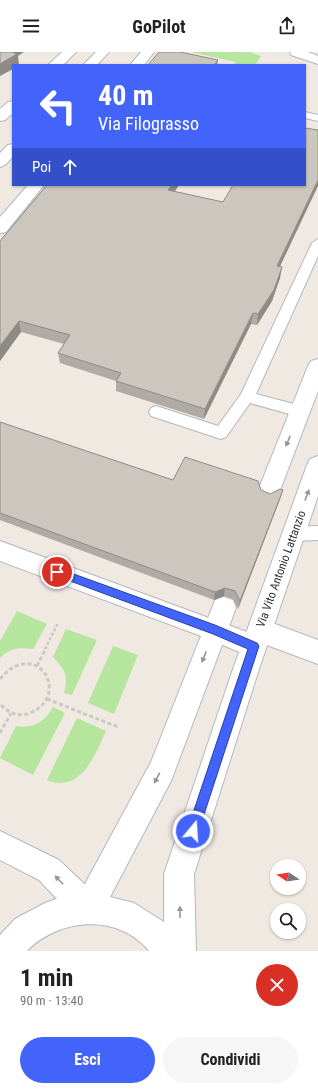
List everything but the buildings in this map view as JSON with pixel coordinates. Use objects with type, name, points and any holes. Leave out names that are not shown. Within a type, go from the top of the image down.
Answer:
[{"type":"street","points":[[56,64],[70,52]]},
{"type":"street","points":[[91,64],[103,52]]},
{"type":"street","points":[[138,64],[148,52]]},
{"type":"street","points":[[296,52],[318,60]]},
{"type":"street","points":[[0,117],[12,106]]},
{"type":"street","points":[[0,162],[12,149]]},
{"type":"street","points":[[0,227],[35,186]]},
{"type":"street","points":[[268,493],[318,366]]},
{"type":"street","name":"Via Vito Antonio Lattanzio","points":[[180,951],[179,874],[256,638],[318,465]]},
{"type":"street","points":[[0,551],[219,619],[256,638],[318,652]]},
{"type":"street","points":[[87,908],[161,771],[219,619]]},
{"type":"street","points":[[0,845],[49,870],[87,908]]},
{"type":"street","points":[[6,951],[26,930],[56,914],[87,908],[123,914],[155,934],[169,951]]},
{"type":"lane","points":[[306,115],[318,118]]},
{"type":"lane","points":[[156,412],[221,433],[247,397],[318,243]]},
{"type":"lane","points":[[247,397],[300,411]]},
{"type":"lane","points":[[293,534],[318,533]]},
{"type":"path","points":[[37,666],[58,623]]},
{"type":"path","points":[[0,679],[5,672],[20,664],[37,666],[43,670],[48,677],[50,686],[47,699],[38,710],[29,715],[20,716],[11,713],[4,709],[0,704]]},
{"type":"path","points":[[47,699],[118,727]]},
{"type":"path","points":[[0,733],[11,713]]},
{"type":"green space","points":[[191,52],[250,52],[261,56],[256,64],[235,64],[236,62]]},
{"type":"green space","points":[[17,611],[47,624],[33,649],[24,648],[11,650],[0,658],[0,641]]},
{"type":"green space","points":[[66,629],[97,640],[72,695],[64,693],[66,682],[65,673],[53,657]]},
{"type":"green space","points":[[113,646],[138,655],[114,714],[88,703]]},
{"type":"green space","points":[[53,707],[65,713],[33,775],[0,758],[16,726],[22,727],[38,723],[46,717]]},
{"type":"green space","points":[[77,718],[106,731],[97,751],[85,770],[78,777],[69,782],[59,783],[47,780]]},
{"type":"route","points":[[57,572],[215,630],[254,646],[193,831]]}]
